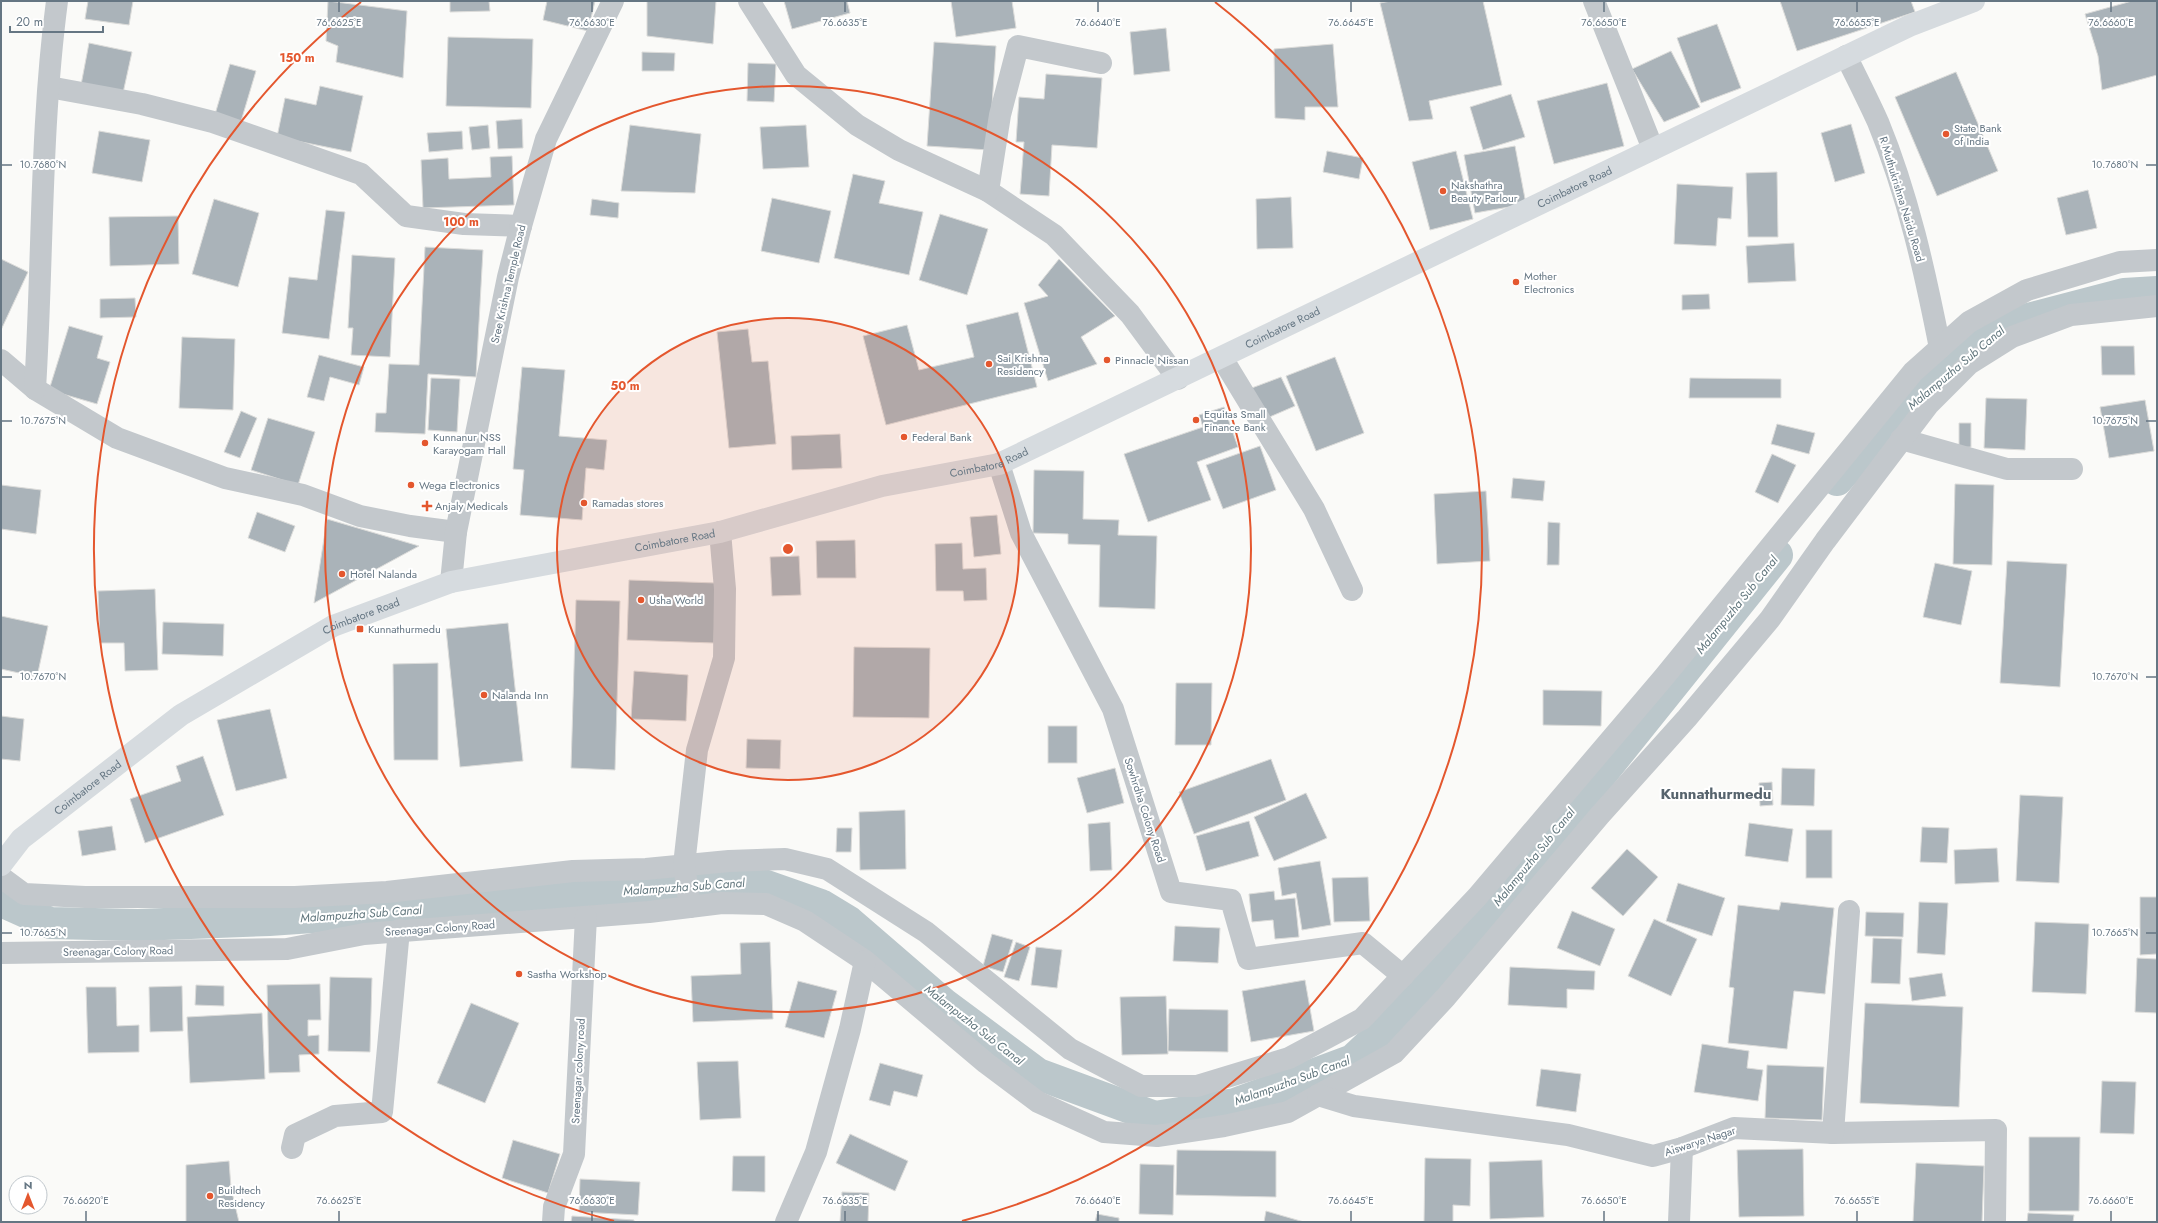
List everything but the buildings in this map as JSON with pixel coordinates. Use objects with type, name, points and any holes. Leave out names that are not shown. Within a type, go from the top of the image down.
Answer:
[{"type":"main road","name":"Coimbatore Road","points":[[1,865],[21,839],[181,716],[333,626],[451,582],[720,532],[882,486],[999,464],[1222,358],[1909,26],[1974,1]]},
{"type":"street","points":[[35,389],[41,297],[42,186],[57,1]]},
{"type":"street","name":"Sree Krishna Temple Road","points":[[451,582],[456,532],[508,277],[521,226],[546,139],[613,1]]},
{"type":"street","points":[[750,1],[796,74],[824,99],[857,125],[899,150],[988,191],[1054,235],[1130,314],[1178,379]]},
{"type":"street","points":[[1594,1],[1653,149]]},
{"type":"street","points":[[988,191],[1000,115],[1018,46],[1101,63]]},
{"type":"street","name":"R Muthukrishna Naidu Road","points":[[1846,56],[1878,123],[1902,190],[1924,268],[1940,348]]},
{"type":"street","points":[[49,87],[142,104],[213,122],[361,174],[406,216],[464,224],[521,226]]},
{"type":"street","points":[[1,877],[24,894],[85,897],[295,897],[387,892],[573,871],[684,866],[785,859],[827,869],[926,932],[1070,1049],[1141,1086],[1197,1086],[1289,1058],[1362,1019],[1502,867],[1664,677],[1913,372],[1969,322],[2027,290],[2120,262],[2157,260]]},
{"type":"street","name":"Sreenagar Colony Road","points":[[1,952],[287,949],[364,934],[399,930],[586,917],[690,908],[722,903],[766,904],[805,921],[865,961],[986,1063],[1038,1102],[1104,1132],[1157,1136],[1224,1126],[1288,1112],[1394,1053],[1446,997],[1600,815],[1687,718],[1770,619],[1824,541],[1928,405],[1969,364],[2012,337],[2071,315],[2157,306]]},
{"type":"street","points":[[1222,358],[1314,509],[1352,590]]},
{"type":"street","points":[[1,360],[35,389],[117,438],[226,478],[303,495],[360,516],[410,526],[456,532]]},
{"type":"street","points":[[1902,439],[2007,469],[2072,469]]},
{"type":"street","points":[[1854,443],[1882,464]]},
{"type":"street","name":"Sowhrdha Colony Road","points":[[999,464],[1021,533],[1113,709],[1171,892],[1231,900],[1248,959],[1363,943],[1403,976]]},
{"type":"street","points":[[690,908],[684,866],[697,750],[724,658],[725,588],[720,532]]},
{"type":"street","points":[[1833,1133],[1849,911]]},
{"type":"street","name":"Sreenagar colony road","points":[[553,1222],[554,1207],[574,1154],[586,917]]},
{"type":"street","points":[[292,1148],[295,1135],[335,1116],[382,1112],[399,930]]},
{"type":"street","points":[[786,1222],[816,1152],[850,1029],[865,961]]},
{"type":"street","name":"Aiswarya Nagar","points":[[1318,1095],[1354,1106],[1568,1135],[1653,1156],[1682,1148],[1734,1128],[1833,1133],[1996,1130],[1996,1222]]},
{"type":"street","points":[[1680,1222],[1682,1148]]},
{"type":"waterway","name":"Malampuzha Sub Canal","points":[[1837,480],[1880,432],[2005,325],[2124,294],[2157,292]]},
{"type":"waterway","name":"Malampuzha Sub Canal","points":[[1,901],[50,923],[138,925],[269,920],[487,905],[656,887],[755,882],[821,905],[849,922],[944,1004],[1038,1074],[1155,1117],[1235,1104],[1353,1060],[1404,1012],[1506,893],[1777,555]]},
{"type":"place","name":"State Bank of India","points":[[1946,134]]},
{"type":"place","name":"Nakshathra Beauty Parlour","points":[[1443,191]]},
{"type":"place","name":"Mother Electronics","points":[[1516,282]]},
{"type":"place","name":"Pinnacle Nissan","points":[[1107,360]]},
{"type":"place","name":"Sai Krishna Residency","points":[[989,364]]},
{"type":"place","name":"Equitas Small Finance Bank","points":[[1196,420]]},
{"type":"place","name":"Federal Bank","points":[[904,437]]},
{"type":"place","name":"Kunnanur NSS Karayogam Hall","points":[[425,443]]},
{"type":"place","name":"Wega Electronics","points":[[411,485]]},
{"type":"place","name":"Ramadas stores","points":[[584,503]]},
{"type":"place","name":"Anjaly Medicals","points":[[427,506]]},
{"type":"place","name":"Hotel Nalanda","points":[[342,574]]},
{"type":"place","name":"Usha World","points":[[641,600]]},
{"type":"place","name":"Kunnathurmedu","points":[[360,629]]},
{"type":"place","name":"Nalanda Inn","points":[[484,695]]},
{"type":"place","name":"Sastha Workshop","points":[[519,974]]},
{"type":"place","name":"Buildtech Residency","points":[[210,1196]]},
{"type":"district","name":"Kunnathurmedu","points":[[1716,794]]}]
